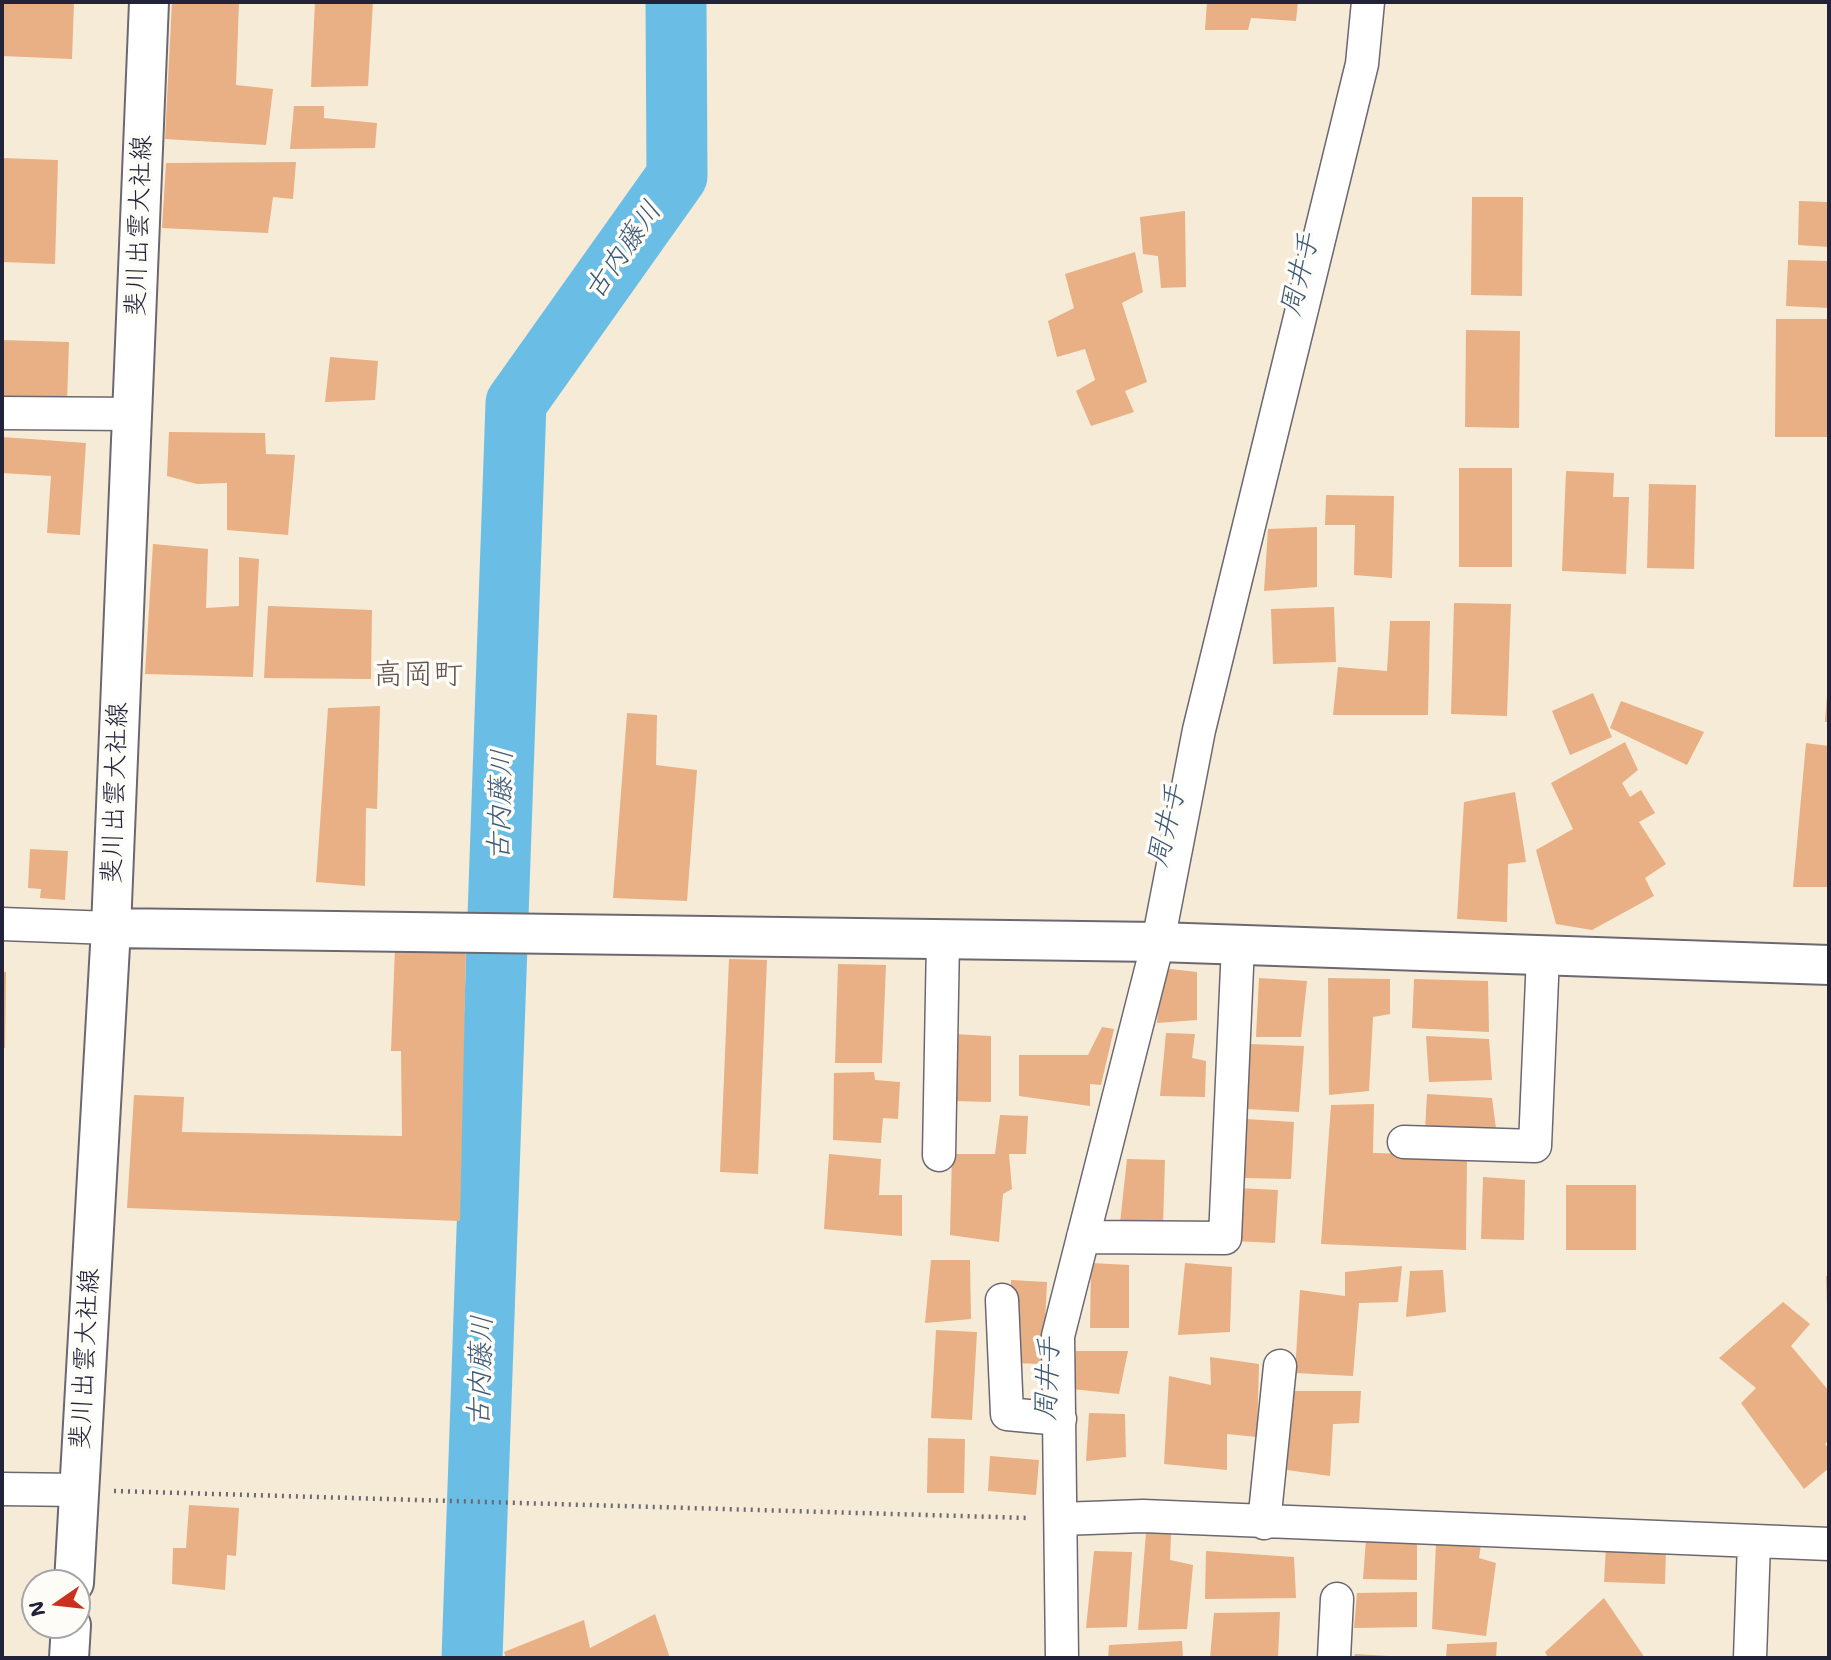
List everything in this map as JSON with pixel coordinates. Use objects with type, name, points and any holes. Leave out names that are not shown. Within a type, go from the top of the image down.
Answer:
[{"type":"street","name":"斐川出雲大社線","points":[[75,1569],[111,928],[149,2]]},
{"type":"street","points":[[1062,1658],[1058,1336],[1158,942],[1199,730],[1362,64],[1368,2]]},
{"type":"street","points":[[2,413],[132,414]]},
{"type":"street","points":[[2,924],[111,928],[1158,942],[1829,965]]},
{"type":"street","points":[[939,1155],[943,940]]},
{"type":"street","points":[[1083,1237],[1225,1238],[1238,945]]},
{"type":"street","points":[[1404,1142],[1535,1146],[1543,955]]},
{"type":"street","points":[[1002,1300],[1006,1414],[1060,1419]]},
{"type":"street","points":[[1264,1523],[1279,1366]]},
{"type":"street","points":[[2,1489],[79,1490]]},
{"type":"street","points":[[1061,1519],[1143,1516],[1829,1544]]},
{"type":"street","points":[[1750,1658],[1754,1542]]},
{"type":"street","points":[[1334,1658],[1337,1599]]},
{"type":"street","points":[[69,1658],[70,1639]]},
{"type":"path","points":[[79,1490],[1061,1519]]},
{"type":"building","points":[[2,2],[74,2],[72,59],[2,56]]},
{"type":"building","points":[[172,2],[239,2],[236,85],[273,89],[266,145],[165,139]]},
{"type":"building","points":[[315,2],[373,2],[368,86],[311,87]]},
{"type":"building","points":[[1207,2],[1298,2],[1296,21],[1251,18],[1248,30],[1205,30]]},
{"type":"building","points":[[294,106],[324,106],[324,118],[377,123],[375,148],[290,149]]},
{"type":"building","points":[[2,158],[58,160],[55,264],[2,262]]},
{"type":"building","points":[[296,162],[293,199],[273,197],[268,233],[162,228],[166,163]]},
{"type":"building","points":[[1472,197],[1523,197],[1522,296],[1471,295]]},
{"type":"building","points":[[1799,201],[1829,202],[1829,247],[1798,245]]},
{"type":"building","points":[[1185,211],[1186,287],[1161,288],[1158,256],[1143,254],[1140,217]]},
{"type":"building","points":[[1135,252],[1143,292],[1122,303],[1147,382],[1125,391],[1134,412],[1091,426],[1076,391],[1095,380],[1085,349],[1057,357],[1048,321],[1074,308],[1065,274]]},
{"type":"building","points":[[1788,260],[1829,261],[1829,308],[1786,306]]},
{"type":"building","points":[[1776,319],[1829,319],[1829,437],[1775,437]]},
{"type":"building","points":[[1466,330],[1520,331],[1519,428],[1465,427]]},
{"type":"building","points":[[2,340],[69,342],[67,402],[2,400]]},
{"type":"building","points":[[330,357],[378,361],[375,400],[325,402]]},
{"type":"building","points":[[169,432],[265,433],[266,454],[295,455],[288,535],[227,530],[227,483],[197,484],[167,476]]},
{"type":"building","points":[[2,437],[86,443],[80,535],[47,533],[51,476],[2,473]]},
{"type":"building","points":[[1459,468],[1512,468],[1512,567],[1459,567]]},
{"type":"building","points":[[1566,471],[1614,473],[1613,497],[1629,497],[1626,574],[1562,571]]},
{"type":"building","points":[[1649,484],[1696,485],[1694,569],[1647,568]]},
{"type":"building","points":[[1326,495],[1394,496],[1392,578],[1354,575],[1355,525],[1325,525]]},
{"type":"building","points":[[1317,527],[1317,587],[1264,591],[1268,529]]},
{"type":"building","points":[[153,544],[208,549],[206,608],[239,606],[239,557],[259,559],[253,677],[145,674]]},
{"type":"building","points":[[1454,603],[1511,604],[1507,716],[1451,714]]},
{"type":"building","points":[[268,606],[372,610],[371,679],[264,678]]},
{"type":"building","points":[[1334,607],[1336,662],[1273,664],[1271,609]]},
{"type":"building","points":[[1390,621],[1430,621],[1428,715],[1333,715],[1338,667],[1387,671]]},
{"type":"building","points":[[1593,693],[1612,737],[1570,755],[1552,711]]},
{"type":"building","points":[[1827,695],[1829,722],[1825,722]]},
{"type":"building","points":[[1621,701],[1704,732],[1687,765],[1610,728]]},
{"type":"building","points":[[380,706],[377,809],[366,808],[365,886],[316,882],[328,708]]},
{"type":"building","points":[[627,713],[657,715],[656,765],[697,770],[687,901],[613,898]]},
{"type":"building","points":[[1625,742],[1638,770],[1622,783],[1630,797],[1641,790],[1655,813],[1639,822],[1666,864],[1645,878],[1654,896],[1592,930],[1556,924],[1536,850],[1573,829],[1551,783]]},
{"type":"building","points":[[1806,743],[1829,746],[1829,887],[1793,887]]},
{"type":"building","points":[[1515,792],[1526,862],[1508,864],[1507,922],[1457,919],[1464,802]]},
{"type":"building","points":[[30,849],[68,851],[65,900],[40,898],[41,889],[28,888]]},
{"type":"building","points":[[395,948],[466,952],[460,1221],[127,1208],[134,1095],[184,1097],[182,1132],[402,1136],[401,1051],[391,1051]]},
{"type":"building","points":[[729,959],[767,960],[758,1174],[720,1172]]},
{"type":"building","points":[[838,964],[886,965],[882,1063],[835,1063]]},
{"type":"building","points":[[1162,968],[1197,972],[1197,1020],[1157,1023]]},
{"type":"building","points":[[2,972],[6,972],[5,1048],[2,1048]]},
{"type":"building","points":[[1259,978],[1307,981],[1301,1037],[1256,1037]]},
{"type":"building","points":[[1328,978],[1390,979],[1390,1014],[1373,1017],[1369,1091],[1329,1095]]},
{"type":"building","points":[[1414,979],[1488,981],[1489,1032],[1412,1028]]},
{"type":"building","points":[[1102,1027],[1114,1029],[1101,1085],[1090,1084],[1090,1106],[1019,1096],[1019,1055],[1088,1055]]},
{"type":"building","points":[[1166,1033],[1195,1034],[1192,1058],[1206,1061],[1205,1097],[1160,1096]]},
{"type":"building","points":[[953,1034],[991,1036],[991,1102],[952,1101]]},
{"type":"building","points":[[1426,1036],[1489,1039],[1492,1080],[1429,1082]]},
{"type":"building","points":[[1250,1044],[1304,1046],[1299,1112],[1247,1109]]},
{"type":"building","points":[[874,1072],[875,1080],[900,1082],[898,1119],[883,1118],[881,1143],[833,1140],[834,1073]]},
{"type":"building","points":[[1427,1094],[1492,1098],[1497,1136],[1425,1130]]},
{"type":"building","points":[[1374,1104],[1373,1153],[1467,1155],[1466,1250],[1321,1244],[1331,1105]]},
{"type":"building","points":[[1000,1115],[1028,1116],[1026,1154],[1009,1154],[1012,1189],[1003,1194],[999,1242],[950,1235],[952,1154],[995,1154]]},
{"type":"building","points":[[1246,1119],[1294,1122],[1291,1179],[1244,1178]]},
{"type":"building","points":[[829,1154],[881,1159],[879,1195],[902,1195],[902,1236],[824,1229]]},
{"type":"building","points":[[1127,1159],[1165,1160],[1163,1225],[1120,1223]]},
{"type":"building","points":[[1483,1177],[1525,1180],[1524,1240],[1481,1239]]},
{"type":"building","points":[[1566,1185],[1636,1185],[1636,1250],[1566,1250]]},
{"type":"building","points":[[1237,1188],[1278,1190],[1275,1243],[1233,1241]]},
{"type":"building","points":[[931,1260],[970,1260],[971,1319],[925,1323]]},
{"type":"building","points":[[1091,1263],[1129,1265],[1129,1328],[1090,1328]]},
{"type":"building","points":[[1185,1263],[1232,1267],[1230,1332],[1178,1335]]},
{"type":"building","points":[[1402,1266],[1398,1302],[1359,1303],[1353,1376],[1295,1373],[1300,1290],[1345,1296],[1345,1272]]},
{"type":"building","points":[[1443,1270],[1446,1312],[1406,1317],[1410,1271]]},
{"type":"building","points":[[1829,1275],[1829,1304],[1827,1304],[1826,1276]]},
{"type":"building","points":[[1011,1280],[1047,1282],[1043,1364],[1008,1363]]},
{"type":"building","points":[[1783,1302],[1810,1324],[1791,1346],[1829,1391],[1829,1440],[1825,1444],[1829,1449],[1829,1468],[1804,1489],[1741,1403],[1756,1388],[1719,1358]]},
{"type":"building","points":[[936,1330],[977,1332],[972,1420],[931,1418]]},
{"type":"building","points":[[1076,1351],[1128,1351],[1119,1394],[1072,1389]]},
{"type":"building","points":[[1210,1357],[1259,1364],[1257,1437],[1227,1434],[1227,1470],[1164,1464],[1169,1376],[1211,1385]]},
{"type":"building","points":[[1292,1391],[1361,1391],[1359,1423],[1333,1424],[1330,1476],[1287,1470]]},
{"type":"building","points":[[1089,1413],[1125,1414],[1126,1457],[1086,1461]]},
{"type":"building","points":[[928,1438],[965,1439],[964,1493],[927,1493]]},
{"type":"building","points":[[990,1456],[1039,1460],[1036,1495],[988,1491]]},
{"type":"building","points":[[189,1505],[239,1508],[236,1556],[227,1555],[225,1590],[172,1584],[173,1548],[186,1548]]},
{"type":"building","points":[[1146,1533],[1171,1534],[1170,1560],[1193,1565],[1187,1629],[1138,1630]]},
{"type":"building","points":[[1366,1539],[1417,1540],[1417,1580],[1363,1579]]},
{"type":"building","points":[[1436,1543],[1481,1544],[1479,1558],[1496,1563],[1486,1636],[1432,1629]]},
{"type":"building","points":[[1606,1546],[1666,1548],[1665,1584],[1604,1582]]},
{"type":"building","points":[[1094,1551],[1132,1552],[1127,1627],[1086,1628]]},
{"type":"building","points":[[1206,1551],[1294,1557],[1296,1598],[1205,1599]]},
{"type":"building","points":[[1417,1592],[1417,1627],[1354,1628],[1357,1593]]},
{"type":"building","points":[[1604,1598],[1645,1658],[1548,1658],[1545,1652]]},
{"type":"building","points":[[1280,1612],[1278,1658],[1210,1658],[1214,1613]]},
{"type":"building","points":[[655,1614],[670,1658],[506,1658],[504,1652],[584,1620],[590,1648]]},
{"type":"building","points":[[1182,1641],[1183,1658],[1108,1658],[1109,1645]]},
{"type":"building","points":[[1497,1642],[1496,1658],[1446,1658],[1447,1644]]},
{"type":"building","points":[[1355,1654],[1389,1656],[1354,1658]]},
{"type":"waterway","name":"古内藤川","points":[[472,1658],[516,403],[677,176],[676,2]]},
{"type":"district","name":"高岡町","points":[[418,676]]},
{"type":"water label","name":"周井手","points":[[1301,275]]},
{"type":"water label","name":"周井手","points":[[1168,826]]},
{"type":"water label","name":"周井手","points":[[1049,1379]]}]
